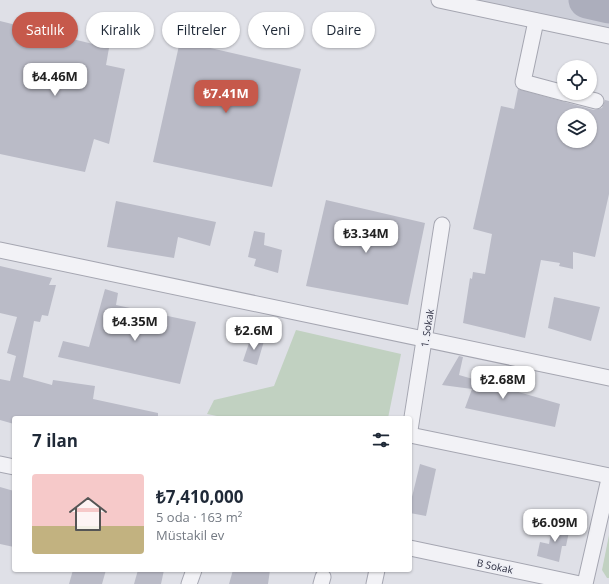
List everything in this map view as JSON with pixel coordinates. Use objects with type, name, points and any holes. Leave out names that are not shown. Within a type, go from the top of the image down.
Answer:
[{"type":"lane","points":[[439,0],[609,36]]},
{"type":"lane","points":[[536,21],[523,82],[557,91]]},
{"type":"lane","points":[[592,100],[596,101]]},
{"type":"lane","name":"1. Sokak","points":[[412,419],[426,339],[442,225]]},
{"type":"lane","points":[[0,250],[609,378]]},
{"type":"lane","points":[[412,435],[609,479],[585,584]]},
{"type":"lane","points":[[0,464],[12,467]]},
{"type":"lane","name":"B Sokak","points":[[412,548],[580,584]]},
{"type":"lane","points":[[189,584],[193,572]]},
{"type":"lane","points":[[374,584],[377,572]]},
{"type":"shaded area","points":[[476,0],[609,0],[609,28]]},
{"type":"green space","points":[[296,330],[401,354],[388,416],[217,416],[207,414],[214,400],[274,386]]},
{"type":"green space","points":[[609,535],[609,578],[607,578],[602,570]]},
{"type":"building","points":[[0,21],[12,24],[12,48],[78,48],[78,40],[86,42],[86,48],[109,48],[106,65],[125,69],[109,144],[94,139],[85,172],[0,154]]},
{"type":"building","points":[[178,48],[210,48],[301,69],[272,187],[153,162]]},
{"type":"building","points":[[518,89],[587,108],[557,108],[557,148],[597,148],[597,109],[602,108],[605,100],[609,101],[609,194],[595,257],[573,252],[573,269],[559,266],[560,263],[541,260],[525,338],[463,323],[470,278],[472,279],[473,272],[485,274],[492,234],[473,229],[501,106],[514,109]]},
{"type":"building","points":[[326,200],[425,223],[408,305],[306,286]]},
{"type":"building","points":[[116,201],[216,222],[210,246],[178,237],[174,258],[107,247]]},
{"type":"building","points":[[254,231],[265,233],[264,245],[282,250],[278,273],[254,266],[256,259],[248,257]]},
{"type":"building","points":[[0,266],[52,278],[49,285],[56,285],[48,316],[42,315],[40,322],[34,321],[23,377],[52,385],[53,380],[95,386],[93,399],[158,413],[158,416],[12,416],[12,423],[0,420],[0,379],[10,381],[16,356],[7,353],[17,317],[0,313]]},
{"type":"building","points":[[105,289],[118,293],[116,305],[196,322],[180,384],[58,357],[63,341],[89,347]]},
{"type":"building","points":[[554,297],[600,307],[591,341],[548,328]]},
{"type":"building","points":[[251,337],[264,341],[257,365],[243,361]]},
{"type":"building","points":[[459,356],[463,357],[459,375],[560,404],[555,427],[465,408],[472,389],[442,385]]},
{"type":"building","points":[[420,464],[436,469],[426,516],[412,513],[412,497]]},
{"type":"building","points":[[0,487],[12,490],[12,547],[0,544]]},
{"type":"building","points":[[553,523],[570,527],[566,546],[562,546],[559,562],[537,556],[540,542],[549,544]]},
{"type":"building","points":[[72,572],[105,572],[102,584],[69,584]]},
{"type":"building","points":[[137,572],[164,572],[161,584],[134,584]]},
{"type":"building","points":[[232,572],[270,572],[268,584],[229,584]]},
{"type":"taxiway","points":[[587,0],[609,5]]}]
